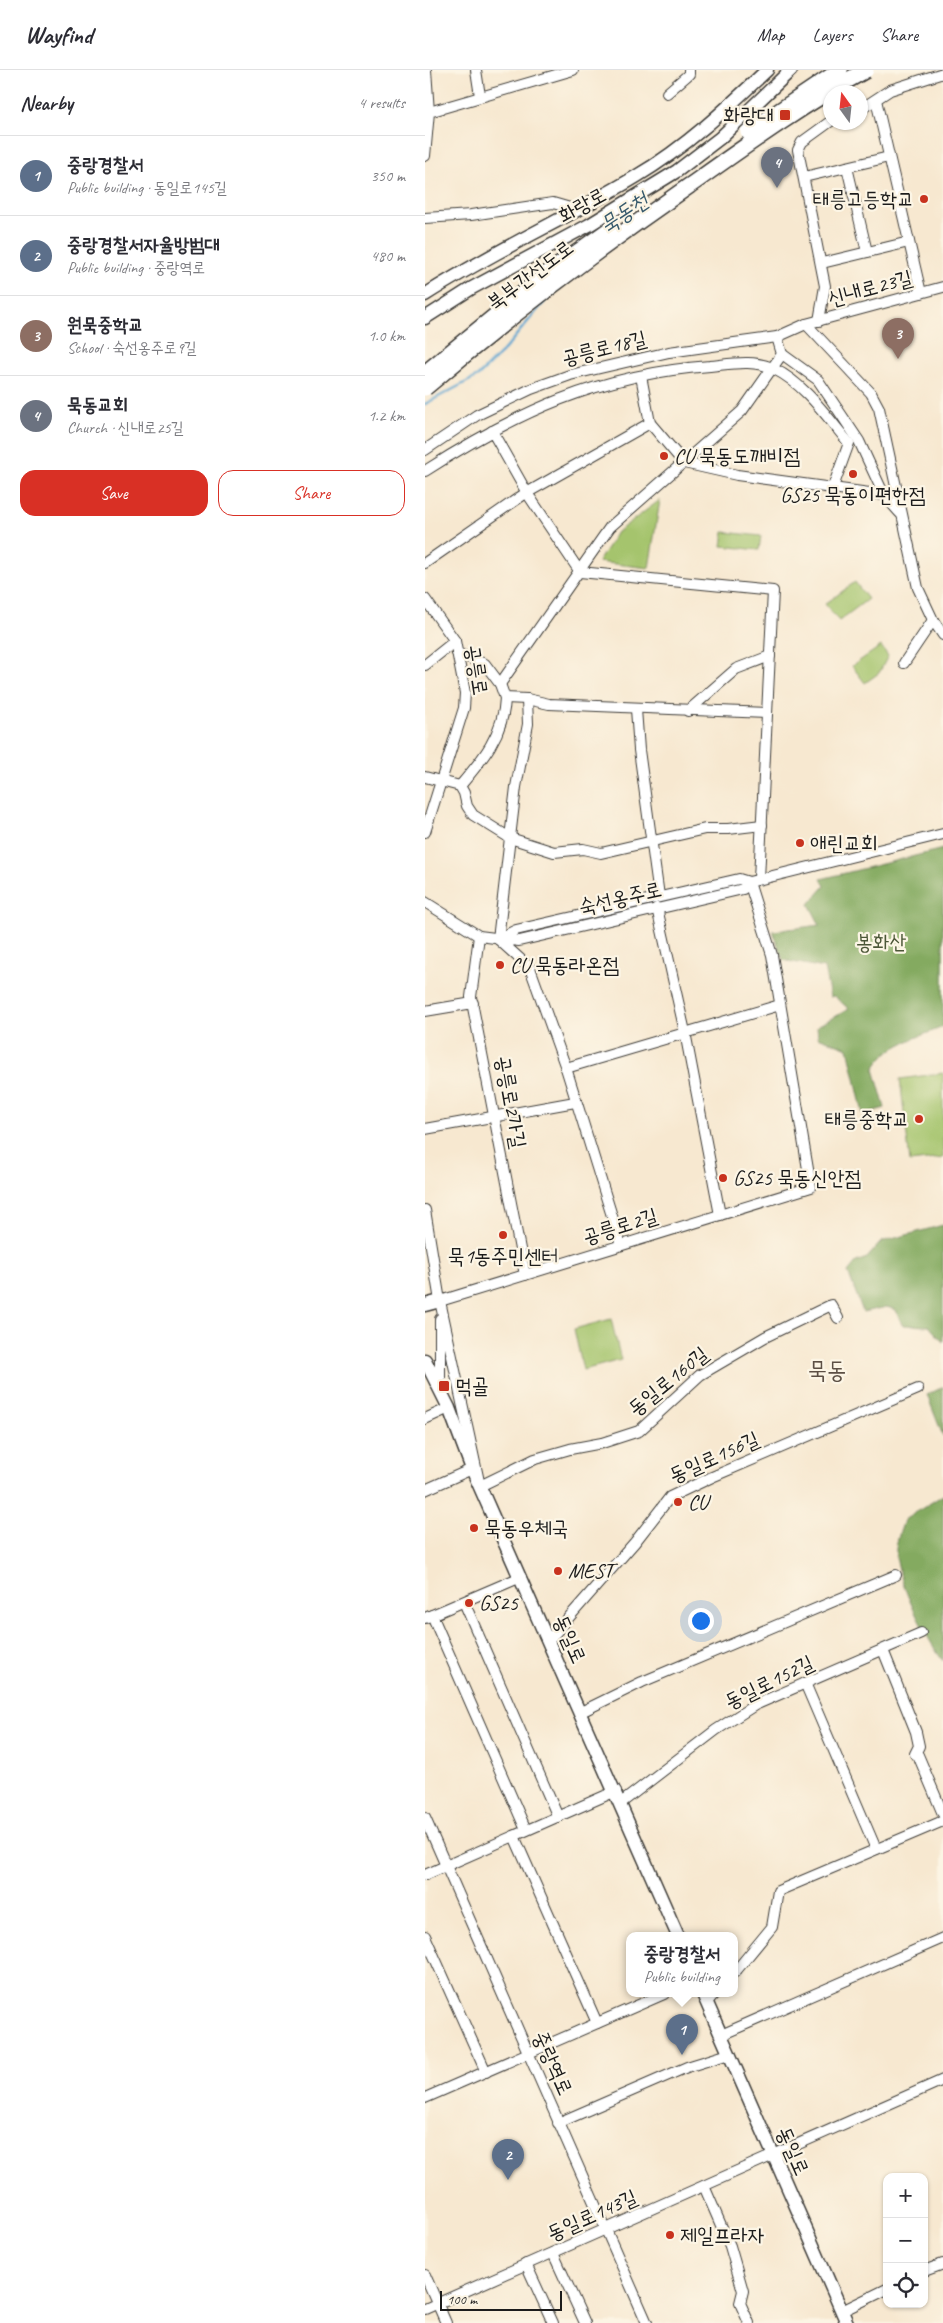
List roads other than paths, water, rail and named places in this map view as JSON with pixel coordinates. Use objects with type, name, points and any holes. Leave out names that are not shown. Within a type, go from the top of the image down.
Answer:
[{"type":"highway","name":"북부간선도로","points":[[425,373],[545,275],[764,120],[840,70]]},
{"type":"highway","name":"북부간선도로","points":[[425,388],[481,340],[629,227],[811,101],[866,70]]},
{"type":"main road","name":"화랑로","points":[[425,295],[459,273],[638,175],[673,152],[723,112],[767,70]]},
{"type":"main road","name":"화랑로","points":[[425,318],[471,288],[589,225],[677,171],[720,138],[791,70]]},
{"type":"main road","points":[[425,1305],[440,1301]]},
{"type":"main road","name":"동일로","points":[[425,1360],[449,1408],[473,1469],[676,1932]]},
{"type":"main road","name":"동일로","points":[[708,1997],[729,2054],[847,2323]]},
{"type":"street","points":[[425,156],[429,112],[426,70]]},
{"type":"street","points":[[475,70],[480,96]]},
{"type":"street","points":[[429,112],[573,70]]},
{"type":"street","points":[[667,93],[689,74],[689,70]]},
{"type":"street","points":[[868,105],[895,88],[937,77],[943,73]]},
{"type":"street","points":[[876,100],[921,294]]},
{"type":"street","points":[[819,321],[825,286],[798,147],[823,127]]},
{"type":"street","points":[[804,177],[889,156]]},
{"type":"street","points":[[847,167],[867,252]]},
{"type":"street","points":[[425,218],[471,215],[553,203],[577,210]]},
{"type":"street","points":[[822,263],[909,242]]},
{"type":"street","name":"신내로23길","points":[[806,324],[943,287]]},
{"type":"street","points":[[806,324],[875,400],[885,432],[918,588],[933,620],[943,635]]},
{"type":"street","name":"공릉로18길","points":[[425,450],[477,415],[554,380],[669,352],[777,337],[806,324]]},
{"type":"street","points":[[777,337],[782,354],[818,380],[859,441],[884,495],[901,514]]},
{"type":"street","points":[[500,684],[610,527],[633,504],[684,463],[742,411],[782,354]]},
{"type":"street","points":[[425,471],[492,431],[553,400],[641,376],[688,368],[757,363],[773,368],[797,383],[849,443],[833,487]]},
{"type":"street","points":[[641,376],[650,423],[684,463],[737,475],[884,495]]},
{"type":"street","points":[[425,562],[527,493],[650,423]]},
{"type":"street","points":[[492,431],[527,493],[580,572]]},
{"type":"street","points":[[580,572],[773,592],[759,879]]},
{"type":"street","name":"공릉로","points":[[425,599],[455,641],[465,693],[464,708],[425,832]]},
{"type":"street","points":[[904,662],[933,620]]},
{"type":"street","points":[[425,665],[455,641]]},
{"type":"street","points":[[457,653],[485,664],[500,684],[505,698],[505,711],[498,734],[460,786]]},
{"type":"street","points":[[688,710],[736,669],[770,656]]},
{"type":"street","points":[[505,698],[527,699],[549,704],[636,709],[767,713]]},
{"type":"street","points":[[527,699],[528,724],[510,838],[497,939],[530,968],[566,1068],[621,1245]]},
{"type":"street","points":[[636,709],[639,750],[659,896]]},
{"type":"street","points":[[425,777],[460,786],[467,806],[473,815],[510,838],[554,852],[583,849],[601,853],[705,829],[728,829],[762,825]]},
{"type":"street","name":"숙선옹주로","points":[[425,902],[479,936],[519,941],[743,889],[749,882],[759,879],[943,834]]},
{"type":"street","name":"숙선옹주로","points":[[497,939],[516,930],[659,896],[739,878],[749,882]]},
{"type":"street","points":[[566,1068],[780,1005],[772,955],[749,882]]},
{"type":"street","points":[[657,908],[685,1032],[720,1215]]},
{"type":"street","name":"공릉로2가길","points":[[479,936],[471,997],[484,1055],[494,1117],[525,1275]]},
{"type":"street","points":[[425,1011],[473,1003]]},
{"type":"street","name":"공릉로2길","points":[[440,1301],[811,1187],[780,1005]]},
{"type":"street","points":[[425,1130],[575,1102]]},
{"type":"street","points":[[425,1210],[440,1301],[481,1486]]},
{"type":"street","points":[[440,1301],[440,1388]]},
{"type":"street","name":"동일로160길","points":[[481,1486],[535,1459],[639,1431],[700,1375],[735,1354],[807,1315],[831,1305],[838,1318]]},
{"type":"street","name":"동일로156길","points":[[549,1640],[635,1542],[670,1497],[712,1477],[918,1389]]},
{"type":"street","points":[[425,1419],[449,1408]]},
{"type":"street","points":[[425,1490],[473,1469]]},
{"type":"street","points":[[581,1712],[642,1682],[897,1575]]},
{"type":"street","points":[[521,1577],[429,1617],[526,1830]]},
{"type":"street","points":[[464,1602],[558,1817]]},
{"type":"street","name":"동일로152길","points":[[621,1803],[728,1722],[755,1705],[921,1633]]},
{"type":"street","points":[[883,1650],[916,1732],[919,1746],[915,1754],[918,1755],[943,1814]]},
{"type":"street","points":[[805,1683],[876,1849]]},
{"type":"street","points":[[425,1875],[616,1791]]},
{"type":"street","name":"중랑역로","points":[[425,1818],[647,2323]]},
{"type":"street","points":[[738,1968],[771,1927],[778,1891],[943,1821]]},
{"type":"street","points":[[514,1836],[597,2023]]},
{"type":"street","points":[[425,1936],[486,2072]]},
{"type":"street","points":[[721,2034],[943,1938]]},
{"type":"street","points":[[425,2098],[657,1997]]},
{"type":"street","points":[[558,2123],[687,2067],[729,2054]]},
{"type":"street","name":"동일로143길","points":[[425,2309],[943,2080]]},
{"type":"street","points":[[704,2186],[730,2246],[743,2291],[740,2303],[749,2323]]},
{"type":"street","points":[[553,2252],[585,2323]]},
{"type":"street","points":[[526,2264],[553,2323]]},
{"type":"street","points":[[928,2270],[943,2264]]},
{"type":"street","points":[[425,2275],[446,2323]]},
{"type":"street","points":[[842,2311],[883,2291]]},
{"type":"waterway","name":"묵동천","points":[[425,404],[478,376],[504,350],[545,301]]},
{"type":"place","name":"화랑대","points":[[785,115]]},
{"type":"place","name":"묵동교회","points":[[777,188]]},
{"type":"place","name":"태릉고등학교","points":[[924,199]]},
{"type":"place","name":"원묵중학교","points":[[898,359]]},
{"type":"place","name":"CU 묵동도깨비점","points":[[664,456]]},
{"type":"place","name":"GS25 묵동이편한점","points":[[853,474]]},
{"type":"place","name":"애린교회","points":[[800,843]]},
{"type":"place","name":"CU 묵동라온점","points":[[500,965]]},
{"type":"place","name":"태릉중학교","points":[[919,1119]]},
{"type":"place","name":"GS25 묵동신안점","points":[[723,1178]]},
{"type":"place","name":"묵1동주민센터","points":[[503,1235]]},
{"type":"place","name":"먹골","points":[[444,1386]]},
{"type":"place","name":"CU","points":[[678,1502]]},
{"type":"place","name":"묵동우체국","points":[[474,1528]]},
{"type":"place","name":"MEST","points":[[558,1571]]},
{"type":"place","name":"GS25","points":[[469,1603]]},
{"type":"place","name":"중랑경찰서","points":[[682,2055]]},
{"type":"place","name":"중랑경찰서자율방범대","points":[[508,2180]]},
{"type":"place","name":"제일프라자","points":[[670,2235]]},
{"type":"district","name":"묵동","points":[[827,1370]]},
{"type":"park label","name":"봉화산","points":[[881,942]]}]
